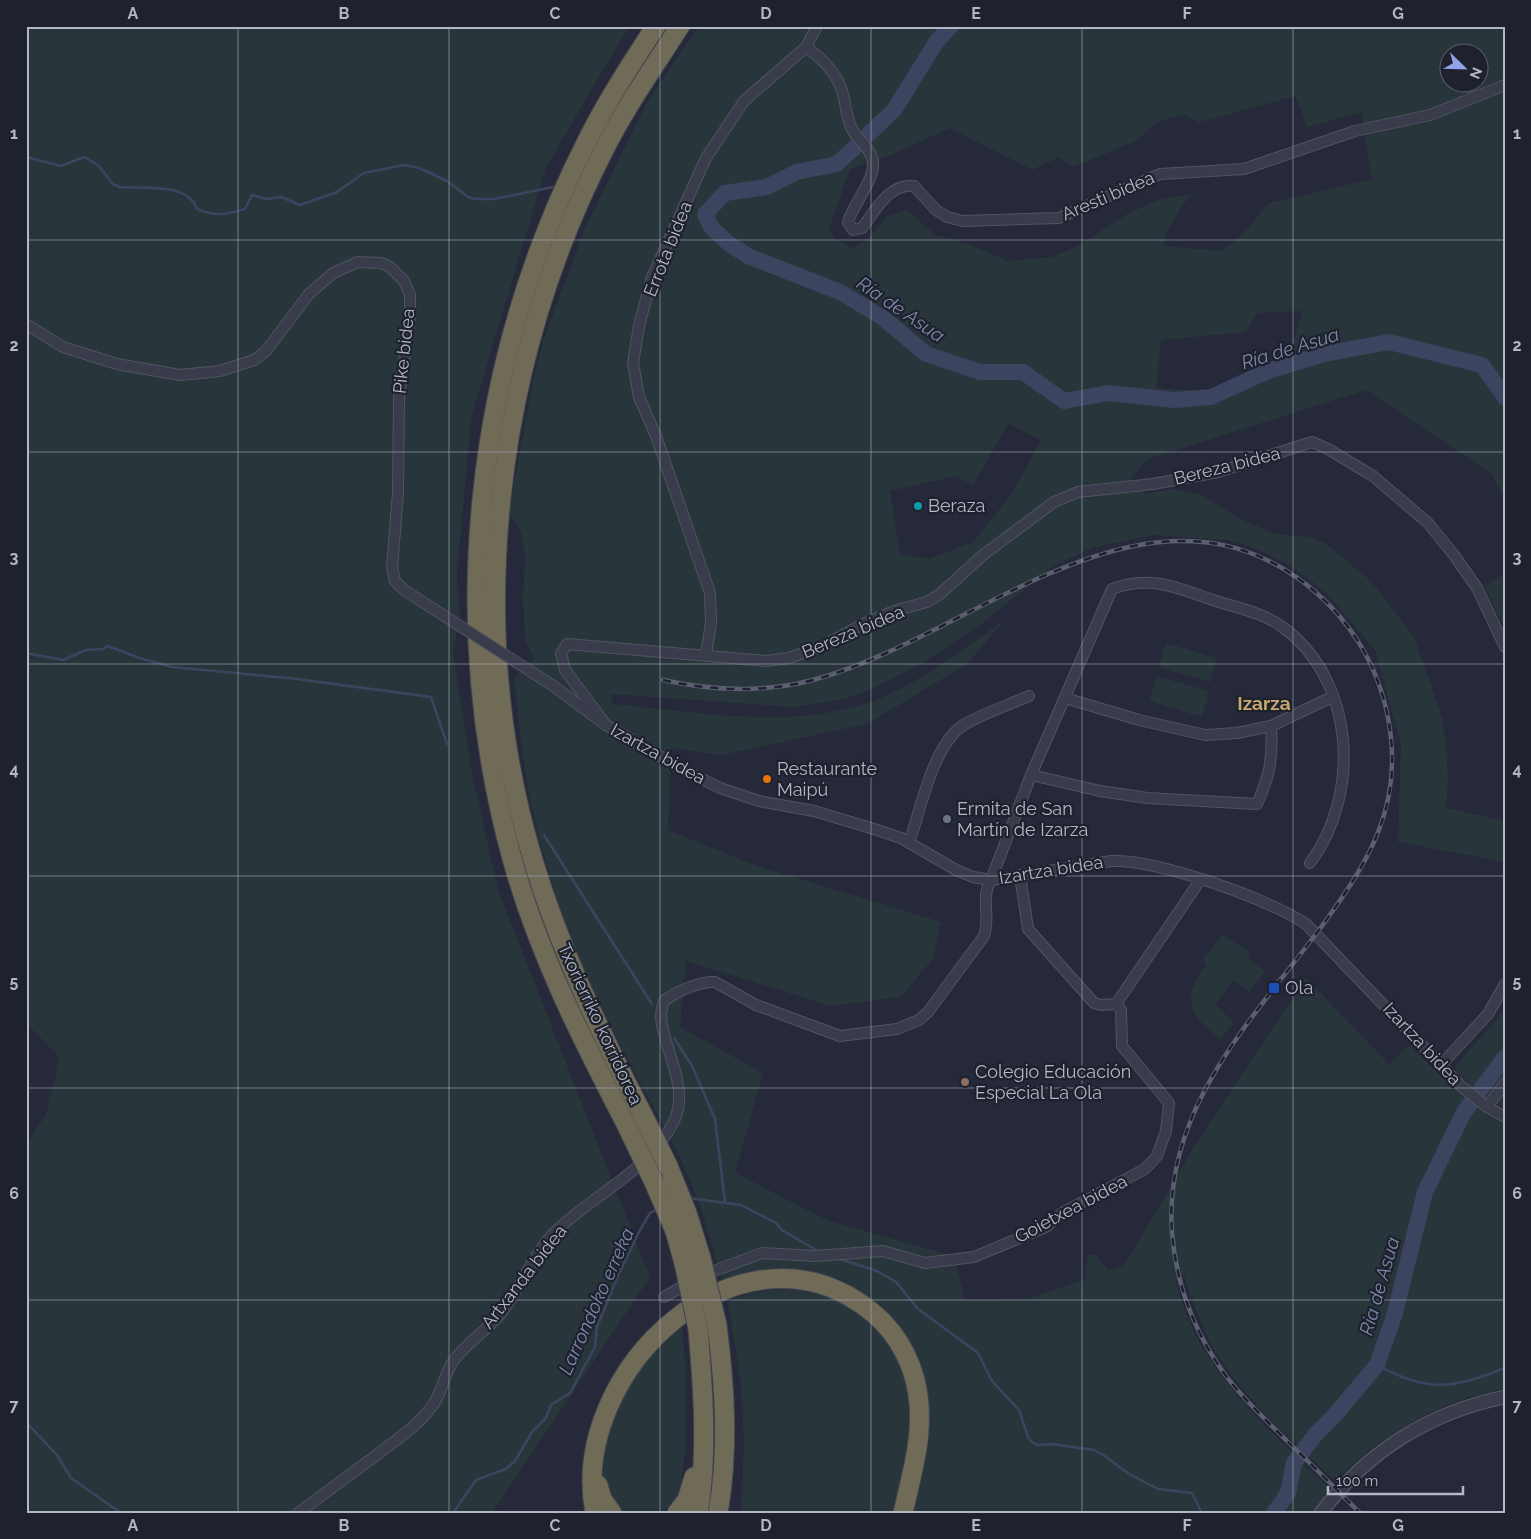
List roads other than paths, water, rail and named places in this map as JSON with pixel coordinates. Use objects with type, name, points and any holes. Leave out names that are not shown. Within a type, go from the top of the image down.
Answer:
[{"type":"highway","name":"Txorierriko korridorea","points":[[656,26],[621,80],[587,140],[557,206],[529,276],[510,340],[497,396],[480,507],[477,583],[478,644],[486,730],[493,775],[514,864],[557,985],[626,1124],[674,1231],[698,1329],[702,1374],[702,1476],[698,1513]]},
{"type":"highway","name":"Txorierriko korridorea","points":[[680,26],[638,90],[605,149],[575,213],[548,282],[529,345],[512,421],[501,501],[496,574],[497,643],[503,712],[512,771],[533,858],[553,921],[575,977],[643,1115],[687,1213],[701,1258],[717,1325],[725,1408],[723,1468],[718,1513]]},
{"type":"highway","points":[[595,1513],[592,1500],[600,1428],[613,1395],[637,1355],[662,1329],[700,1301],[726,1290],[762,1281],[804,1281],[840,1291],[870,1310],[888,1328],[909,1362],[918,1390],[920,1421],[916,1454],[903,1513]]},
{"type":"highway","points":[[677,1513],[687,1500],[693,1484],[696,1457],[703,1432]]},
{"type":"highway","points":[[594,1472],[602,1499],[612,1513]]},
{"type":"street","name":"Errota bidea","points":[[706,654],[711,623],[710,593],[656,436],[639,397],[633,363],[639,326],[652,277],[706,158],[744,101],[806,47],[817,26]]},
{"type":"street","name":"Aresti bidea","points":[[806,47],[822,59],[835,75],[843,95],[851,128],[870,152],[873,163],[870,178],[850,213],[848,222],[853,230],[862,228],[886,196],[905,185],[914,186],[942,214],[963,221],[1059,218],[1160,174],[1172,172],[1226,172],[1244,169],[1355,131],[1430,115],[1505,85]]},
{"type":"street","name":"Pike bidea","points":[[26,324],[49,340],[85,355],[152,370],[180,375],[195,375],[240,366],[254,360],[266,351],[309,294],[333,273],[358,262],[381,263],[390,266],[404,281],[410,294],[410,316],[399,399],[398,493],[392,568],[395,581],[404,590],[552,685]]},
{"type":"street","name":"Bereza bidea","points":[[606,725],[565,670],[562,653],[567,644],[766,660],[789,658],[821,647],[863,624],[894,610],[927,602],[940,594],[983,555],[1054,502],[1078,492],[1153,484],[1218,472],[1312,442],[1336,453],[1373,476],[1428,523],[1477,588],[1505,647]]},
{"type":"street","points":[[992,880],[1031,775],[1112,589],[1129,583],[1144,582],[1170,585],[1280,625],[1309,652],[1328,681],[1342,729],[1344,767],[1337,812],[1320,850],[1310,863]]},
{"type":"street","name":"Izartza bidea","points":[[552,685],[606,725],[680,768],[720,788],[759,801],[839,818],[901,838],[956,870],[973,877],[992,880],[1121,861],[1201,879],[1280,910],[1306,924],[1382,1002],[1440,1066],[1486,1106],[1505,1117]]},
{"type":"street","points":[[909,843],[934,764],[951,735],[965,725],[1029,696]]},
{"type":"street","points":[[1065,698],[1139,720],[1205,735],[1237,733],[1271,726],[1332,698]]},
{"type":"street","points":[[1031,775],[1100,791],[1147,798],[1257,804],[1268,780],[1272,751],[1271,726]]},
{"type":"street","points":[[1020,875],[1028,929],[1094,1003],[1101,1005],[1116,1004],[1201,879]]},
{"type":"street","name":"Artxanda bidea","points":[[298,1513],[393,1442],[430,1410],[437,1399],[453,1361],[502,1312],[553,1235],[574,1215],[633,1171],[668,1133],[676,1117],[680,1085],[665,1037],[662,1013],[665,1000],[702,984],[715,982],[756,1005],[829,1034],[852,1035],[882,1032],[907,1026],[928,1012],[984,936],[987,921],[985,889],[992,880]]},
{"type":"street","points":[[1440,1066],[1488,1014],[1505,984]]},
{"type":"street","name":"Goietxea bidea","points":[[664,1297],[722,1267],[762,1253],[816,1256],[883,1251],[924,1263],[974,1257],[1046,1227],[1062,1213],[1145,1169],[1157,1156],[1166,1131],[1169,1103],[1122,1046],[1121,1010],[1116,1004]]},
{"type":"street","points":[[1486,1106],[1505,1083]]},
{"type":"street","points":[[1321,1513],[1350,1478],[1400,1437],[1428,1421],[1456,1410],[1505,1397]]},
{"type":"waterway","name":"Ría de Asua","points":[[951,26],[937,41],[894,110],[837,164],[797,172],[767,187],[725,193],[705,214],[711,227],[728,243],[748,256],[840,292],[883,318],[926,354],[980,372],[1023,372],[1064,401],[1108,393],[1175,400],[1211,397],[1268,371],[1324,354],[1389,342],[1482,365],[1505,397]]},
{"type":"waterway","points":[[26,157],[61,166],[84,157],[98,165],[113,184],[120,187],[175,191],[184,194],[192,200],[197,209],[215,214],[245,209],[252,195],[266,199],[281,197],[300,205],[337,192],[364,173],[404,165],[419,168],[447,181],[468,197],[475,199],[494,199],[553,187]]},
{"type":"waterway","points":[[26,653],[63,660],[86,650],[103,649],[108,646],[139,658],[172,667],[297,679],[431,697],[447,744]]},
{"type":"waterway","points":[[544,835],[652,1004]]},
{"type":"waterway","points":[[674,1038],[692,1066],[715,1119],[725,1202]]},
{"type":"waterway","name":"Ría de Asua","points":[[1274,1513],[1288,1493],[1294,1463],[1315,1435],[1335,1415],[1377,1365],[1395,1313],[1425,1192],[1464,1112],[1505,1057]]},
{"type":"waterway","name":"Larrondoko erreka","points":[[688,1198],[741,1205],[776,1223],[782,1230],[821,1253]]},
{"type":"waterway","name":"Larrondoko erreka","points":[[453,1513],[476,1480],[506,1469],[515,1461],[532,1432],[546,1418],[551,1405],[570,1393],[595,1347],[597,1327],[617,1278],[650,1213],[658,1209]]},
{"type":"waterway","name":"Larrondoko erreka","points":[[840,1259],[877,1271],[896,1282],[918,1309],[978,1353],[992,1381],[1019,1410],[1028,1437],[1032,1442],[1037,1445],[1052,1444],[1094,1450],[1129,1474],[1158,1489],[1192,1493],[1202,1513]]},
{"type":"waterway","points":[[1377,1365],[1411,1380],[1440,1385],[1455,1384],[1505,1368]]},
{"type":"waterway","points":[[26,1422],[57,1455],[71,1478],[121,1513]]},
{"type":"railway","points":[[663,680],[682,684],[738,689],[776,687],[813,680],[873,659],[1058,570],[1121,549],[1184,541],[1246,551],[1307,585],[1322,598],[1349,628],[1360,644],[1377,680],[1388,718],[1392,750],[1391,779],[1387,806],[1367,857],[1353,881],[1319,930],[1240,1034],[1216,1070],[1196,1107],[1181,1147],[1173,1188],[1172,1233],[1177,1268],[1193,1319],[1219,1366],[1250,1404],[1360,1513]]},
{"type":"place","name":"Beraza","points":[[918,506]]},
{"type":"place","name":"Restaurante Maipú","points":[[767,779]]},
{"type":"place","name":"Ermita de San Martín de Izarza","points":[[947,819]]},
{"type":"place","name":"Ola","points":[[1274,988]]},
{"type":"place","name":"Colegio Educación Especial La Ola","points":[[965,1082]]},
{"type":"district","name":"Izarza","points":[[1264,703]]}]
